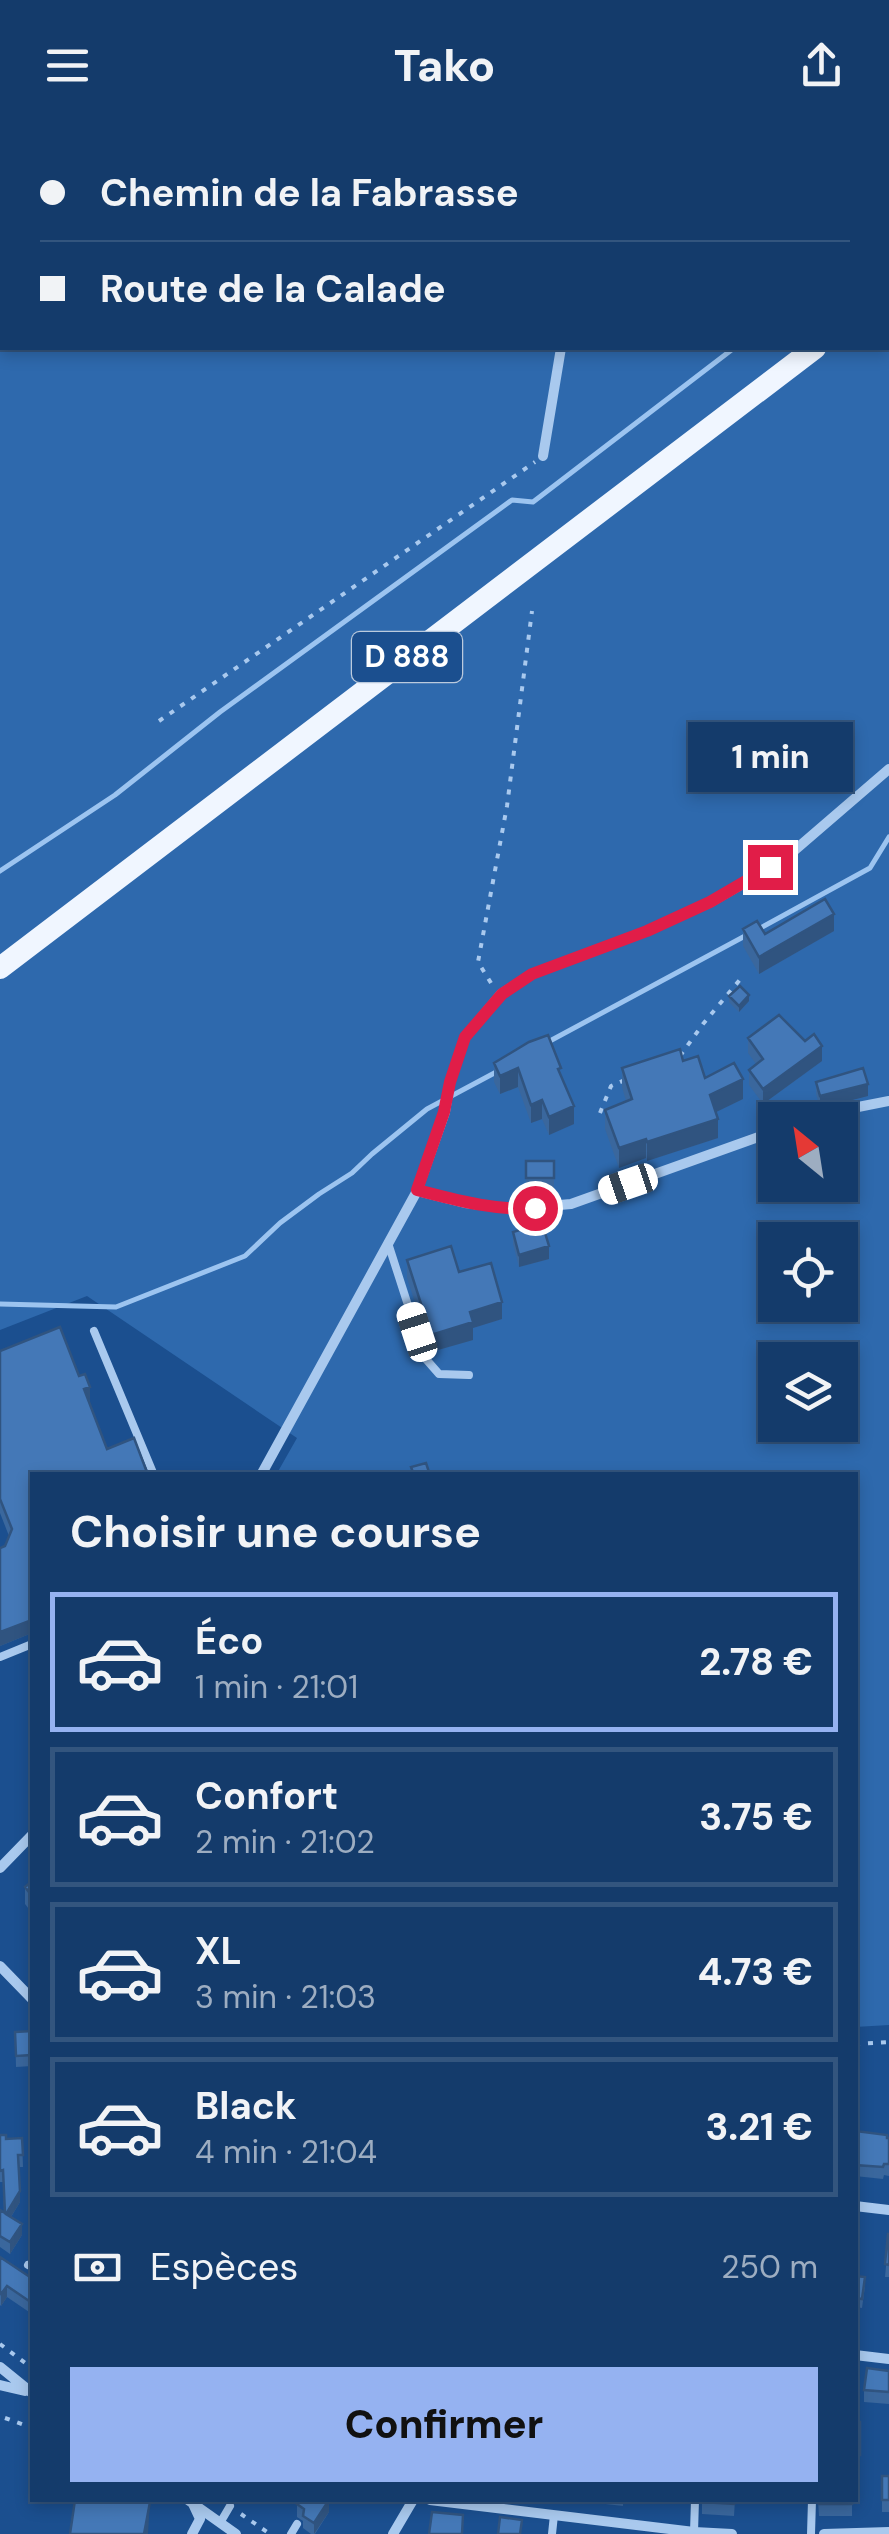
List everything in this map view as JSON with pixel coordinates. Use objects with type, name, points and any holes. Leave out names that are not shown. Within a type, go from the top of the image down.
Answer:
[{"type":"main road","name":"D 888","points":[[0,968],[812,350]]},
{"type":"street","points":[[543,456],[561,350]]},
{"type":"street","points":[[263,1472],[417,1190],[465,1037],[502,994],[532,974],[647,931],[739,886],[788,856],[889,768]]},
{"type":"street","points":[[858,1106],[889,1101]]},
{"type":"street","points":[[417,1190],[465,1203],[514,1209],[571,1204],[758,1137]]},
{"type":"street","points":[[0,1868],[30,1837]]},
{"type":"street","points":[[0,1966],[30,1996]]},
{"type":"street","points":[[858,2206],[889,2210]]},
{"type":"street","points":[[858,2356],[889,2360]]},
{"type":"street","points":[[0,2367],[30,2390]]},
{"type":"street","points":[[0,2385],[30,2392]]},
{"type":"street","points":[[191,2502],[200,2520],[192,2534]]},
{"type":"street","points":[[192,2502],[236,2534]]},
{"type":"street","points":[[393,2534],[413,2502]]},
{"type":"street","points":[[446,2502],[654,2530],[732,2534]]},
{"type":"street","points":[[824,2534],[889,2532]]},
{"type":"lane","points":[[388,1243],[425,1358],[440,1374],[469,1375]]},
{"type":"lane","points":[[94,1331],[153,1472]]},
{"type":"lane","points":[[0,1657],[30,1645]]},
{"type":"lane","points":[[694,2532],[695,2502]]},
{"type":"lane","points":[[810,2534],[812,2502]]},
{"type":"lane","points":[[220,2523],[230,2506]]},
{"type":"lane","points":[[552,2534],[554,2516]]},
{"type":"lane","points":[[291,2534],[296,2524]]},
{"type":"path","points":[[159,721],[543,456]]},
{"type":"path","points":[[502,994],[478,962],[507,806],[532,611]]},
{"type":"path","points":[[679,1057],[743,976]]},
{"type":"path","points":[[600,1114],[611,1086],[628,1079]]},
{"type":"path","points":[[858,2044],[889,2042]]},
{"type":"path","points":[[0,2344],[30,2366]]},
{"type":"path","points":[[5,2418],[30,2427]]},
{"type":"path","points":[[230,2506],[270,2534]]},
{"type":"shaded area","points":[[0,350],[889,350],[889,2025],[858,2027],[858,1472],[278,1472],[297,1438],[87,1296],[0,1330]]},
{"type":"building","points":[[825,899],[834,914],[759,957],[743,929],[757,921],[765,934]]},
{"type":"building","points":[[740,986],[749,995],[739,1006],[729,996]]},
{"type":"building","points":[[779,1015],[805,1041],[814,1034],[822,1046],[763,1089],[749,1070],[763,1059],[748,1038]]},
{"type":"building","points":[[548,1035],[574,1106],[549,1117],[542,1100],[531,1105],[518,1068],[500,1076],[494,1063]]},
{"type":"building","points":[[680,1049],[683,1061],[698,1056],[705,1078],[734,1063],[743,1079],[710,1095],[718,1119],[619,1148],[605,1110],[632,1099],[622,1068]]},
{"type":"building","points":[[863,1068],[868,1084],[820,1096],[816,1082]]},
{"type":"building","points":[[526,1161],[554,1161],[554,1178],[526,1178]]},
{"type":"building","points":[[542,1223],[549,1246],[519,1255],[513,1232]]},
{"type":"building","points":[[451,1246],[459,1272],[491,1263],[502,1302],[470,1312],[473,1322],[431,1335],[407,1260]]},
{"type":"building","points":[[60,1327],[79,1376],[85,1374],[90,1387],[84,1389],[107,1449],[134,1438],[147,1472],[30,1472],[30,1621],[0,1632],[0,1548],[5,1546],[12,1529],[0,1499],[0,1351]]},
{"type":"building","points":[[426,1463],[429,1472],[413,1472],[411,1467]]},
{"type":"building","points":[[30,2031],[30,2055],[16,2056],[15,2032]]},
{"type":"building","points":[[858,2131],[887,2135],[889,2164],[858,2165]]},
{"type":"building","points":[[0,2135],[6,2135],[6,2139],[22,2138],[23,2155],[18,2155],[20,2191],[6,2214],[22,2224],[10,2242],[0,2236],[0,2210],[5,2213]]},
{"type":"building","points":[[889,2234],[889,2265],[885,2264]]},
{"type":"building","points":[[0,2257],[30,2277],[30,2302],[7,2286],[0,2293]]},
{"type":"building","points":[[858,2276],[865,2277],[862,2299],[858,2298]]},
{"type":"building","points":[[867,2368],[889,2371],[889,2392],[864,2390]]},
{"type":"building","points":[[858,2422],[860,2422],[858,2455]]},
{"type":"building","points":[[882,2476],[889,2476],[889,2500],[882,2500]]},
{"type":"building","points":[[75,2502],[150,2502],[144,2534],[70,2534]]},
{"type":"building","points":[[328,2502],[314,2523],[303,2516],[304,2509],[297,2504]]},
{"type":"building","points":[[819,2502],[852,2502],[852,2504]]},
{"type":"building","points":[[432,2512],[463,2515],[462,2534],[429,2534]]},
{"type":"building","points":[[500,2517],[522,2520],[520,2534],[498,2534]]},
{"type":"waterway","points":[[0,871],[115,795],[220,712],[512,500],[533,502],[731,350]]},
{"type":"waterway","points":[[755,931],[870,868],[889,837]]},
{"type":"waterway","points":[[548,1042],[745,936]]},
{"type":"waterway","points":[[0,1304],[116,1307],[245,1256],[280,1223],[352,1173],[427,1109],[500,1070]]},
{"type":"route","points":[[535,1208],[465,1203],[417,1190],[465,1037],[502,994],[532,974],[647,931],[710,902],[770,867]]}]
